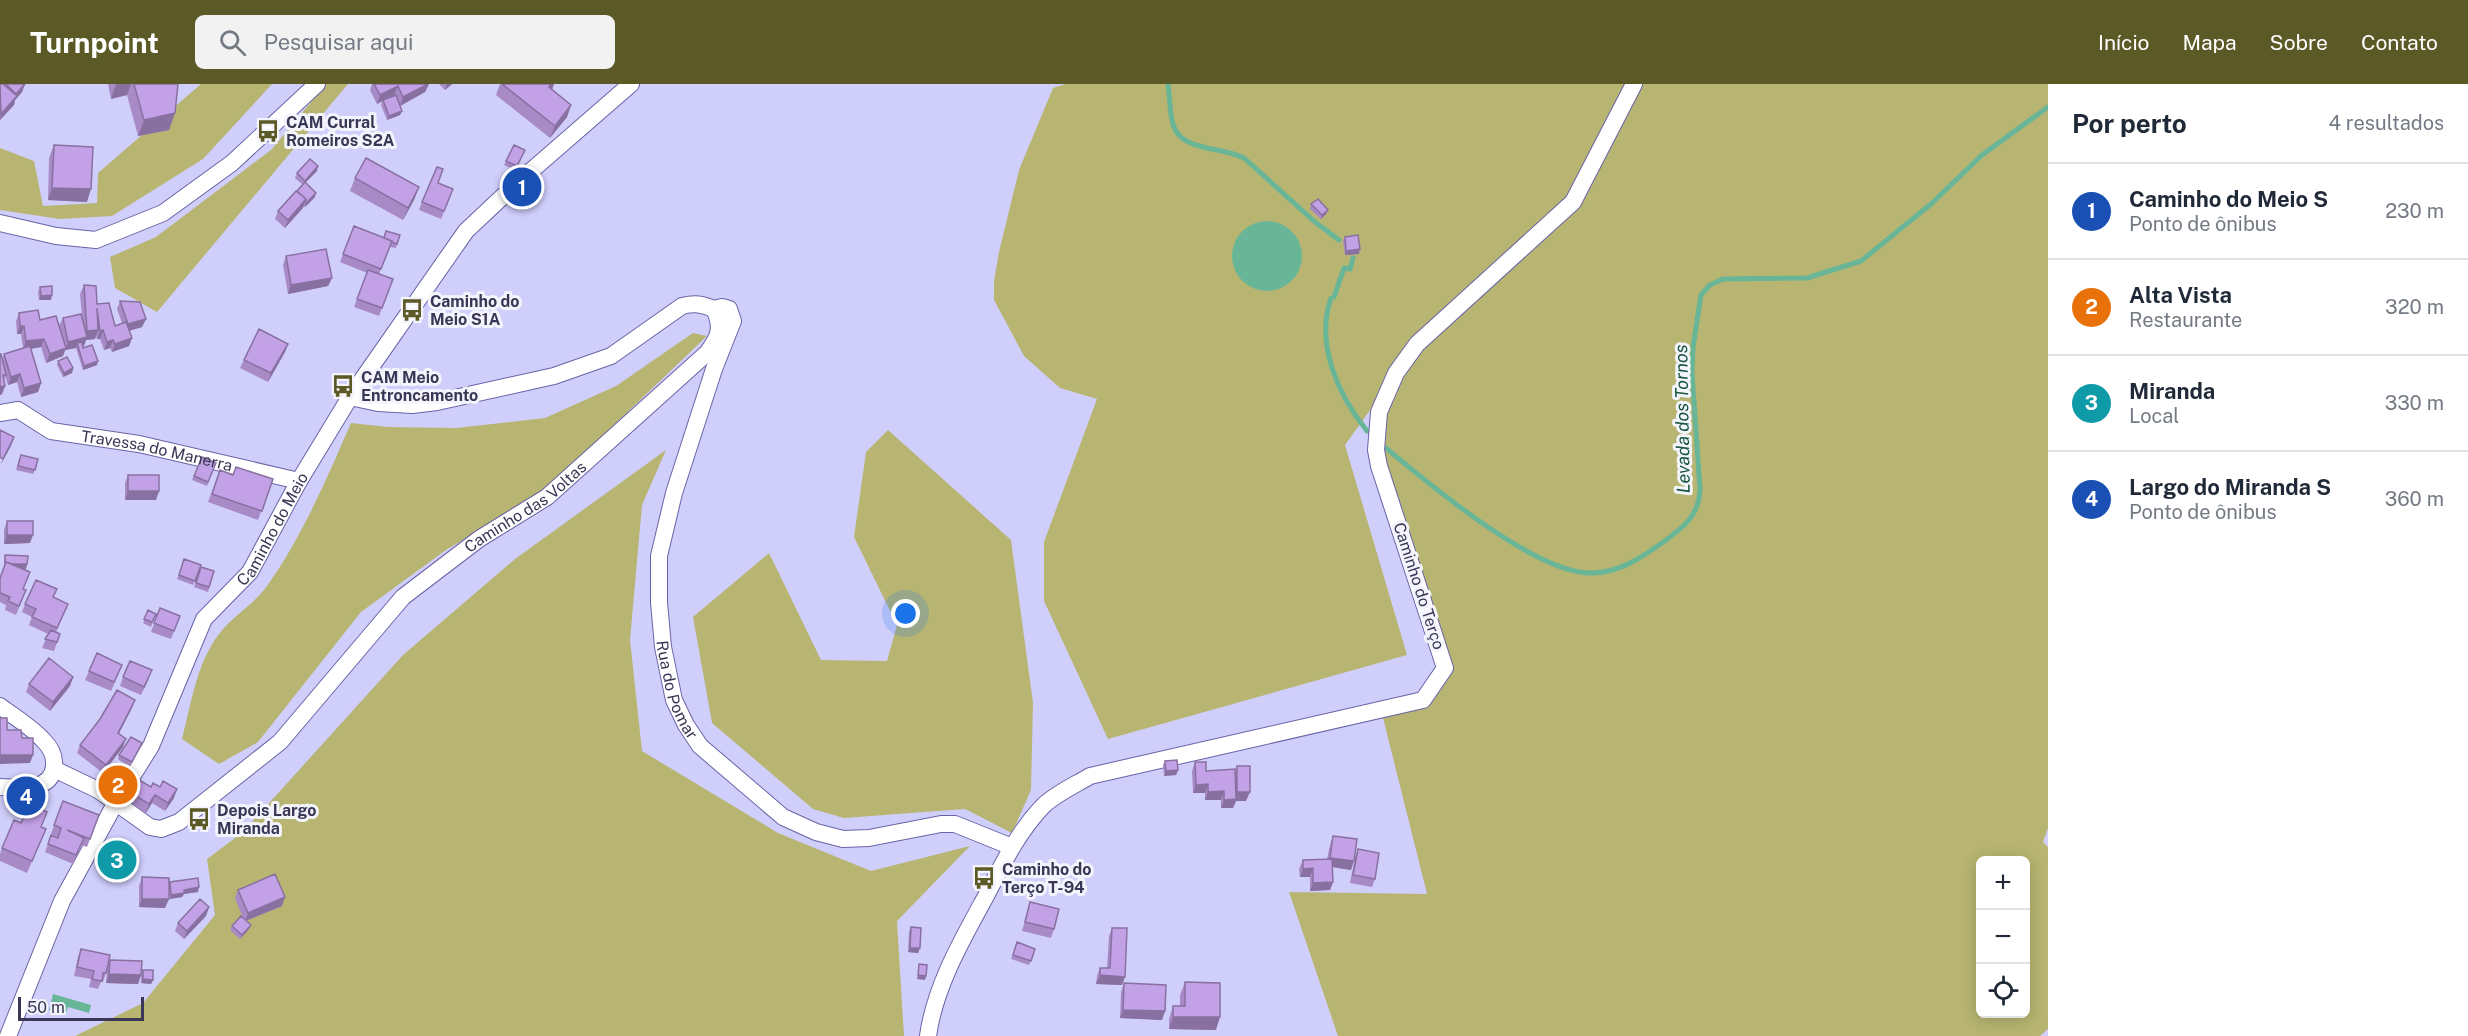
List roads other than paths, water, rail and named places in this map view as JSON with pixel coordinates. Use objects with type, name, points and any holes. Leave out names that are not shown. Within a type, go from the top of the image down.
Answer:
[{"type":"street","points":[[0,223],[56,236],[96,240],[163,213],[232,163],[317,84]]},
{"type":"street","name":"Caminho do Meio","points":[[8,1036],[62,901],[116,802],[151,746],[204,619],[250,572],[299,481],[350,397],[466,231],[516,184],[631,84]]},
{"type":"street","name":"Caminho do Terço","points":[[928,1036],[931,1018],[948,970],[1012,847],[1044,805],[1090,776],[1423,700],[1445,668],[1379,466],[1376,450],[1379,411],[1396,373],[1417,344],[1573,202],[1634,84]]},
{"type":"street","points":[[350,397],[378,403],[412,405],[489,392],[554,376],[611,356],[682,306],[695,303],[714,309]]},
{"type":"street","name":"Rua do Pomar","points":[[714,309],[722,307],[729,309],[733,321],[714,369],[674,494],[659,556],[658,602],[663,647],[674,700],[686,725],[700,746],[783,817],[816,832],[843,839],[869,838],[941,824],[955,824],[1012,847]]},
{"type":"street","name":"Caminho das Voltas","points":[[54,769],[98,790],[150,827],[158,829],[170,826],[186,817],[280,742],[403,597],[479,539],[547,496],[707,353],[719,336],[720,328],[714,309]]},
{"type":"street","name":"Travessa do Manerra","points":[[0,413],[18,410],[51,430],[139,444],[299,481]]},
{"type":"street","points":[[0,706],[44,741],[54,756],[54,769],[50,778],[43,784],[30,787],[0,787]]},
{"type":"waterway","name":"Levada dos Tornos","points":[[1168,84],[1172,120],[1179,135],[1197,146],[1228,152],[1244,158],[1315,222],[1339,240]]},
{"type":"waterway","name":"Levada dos Tornos","points":[[1386,448],[1485,525],[1544,560],[1571,570],[1594,573],[1612,570],[1636,560],[1681,528],[1692,515],[1699,499],[1692,373],[1693,347],[1701,295],[1710,285],[1723,279],[1807,278],[1861,261],[1931,204],[1982,155],[2048,107]]},
{"type":"waterway","name":"Levada dos Tornos","points":[[1353,258],[1350,269],[1344,268],[1334,297],[1331,298],[1326,333],[1332,368],[1339,385],[1356,417],[1367,431]]},
{"type":"place","name":"CAM Curral Romeiros S2A","points":[[268,131]]},
{"type":"place","name":"Caminho do Meio S","points":[[522,187]]},
{"type":"place","name":"Caminho do Meio S1A","points":[[412,310]]},
{"type":"place","name":"CAM Meio Entroncamento","points":[[343,386]]},
{"type":"place","name":"Alta Vista","points":[[118,785]]},
{"type":"place","name":"Largo do Miranda S","points":[[26,796]]},
{"type":"place","name":"Depois Largo Miranda","points":[[199,819]]},
{"type":"place","name":"Miranda","points":[[117,860]]},
{"type":"place","name":"Caminho do Terço T-94","points":[[984,878]]}]
